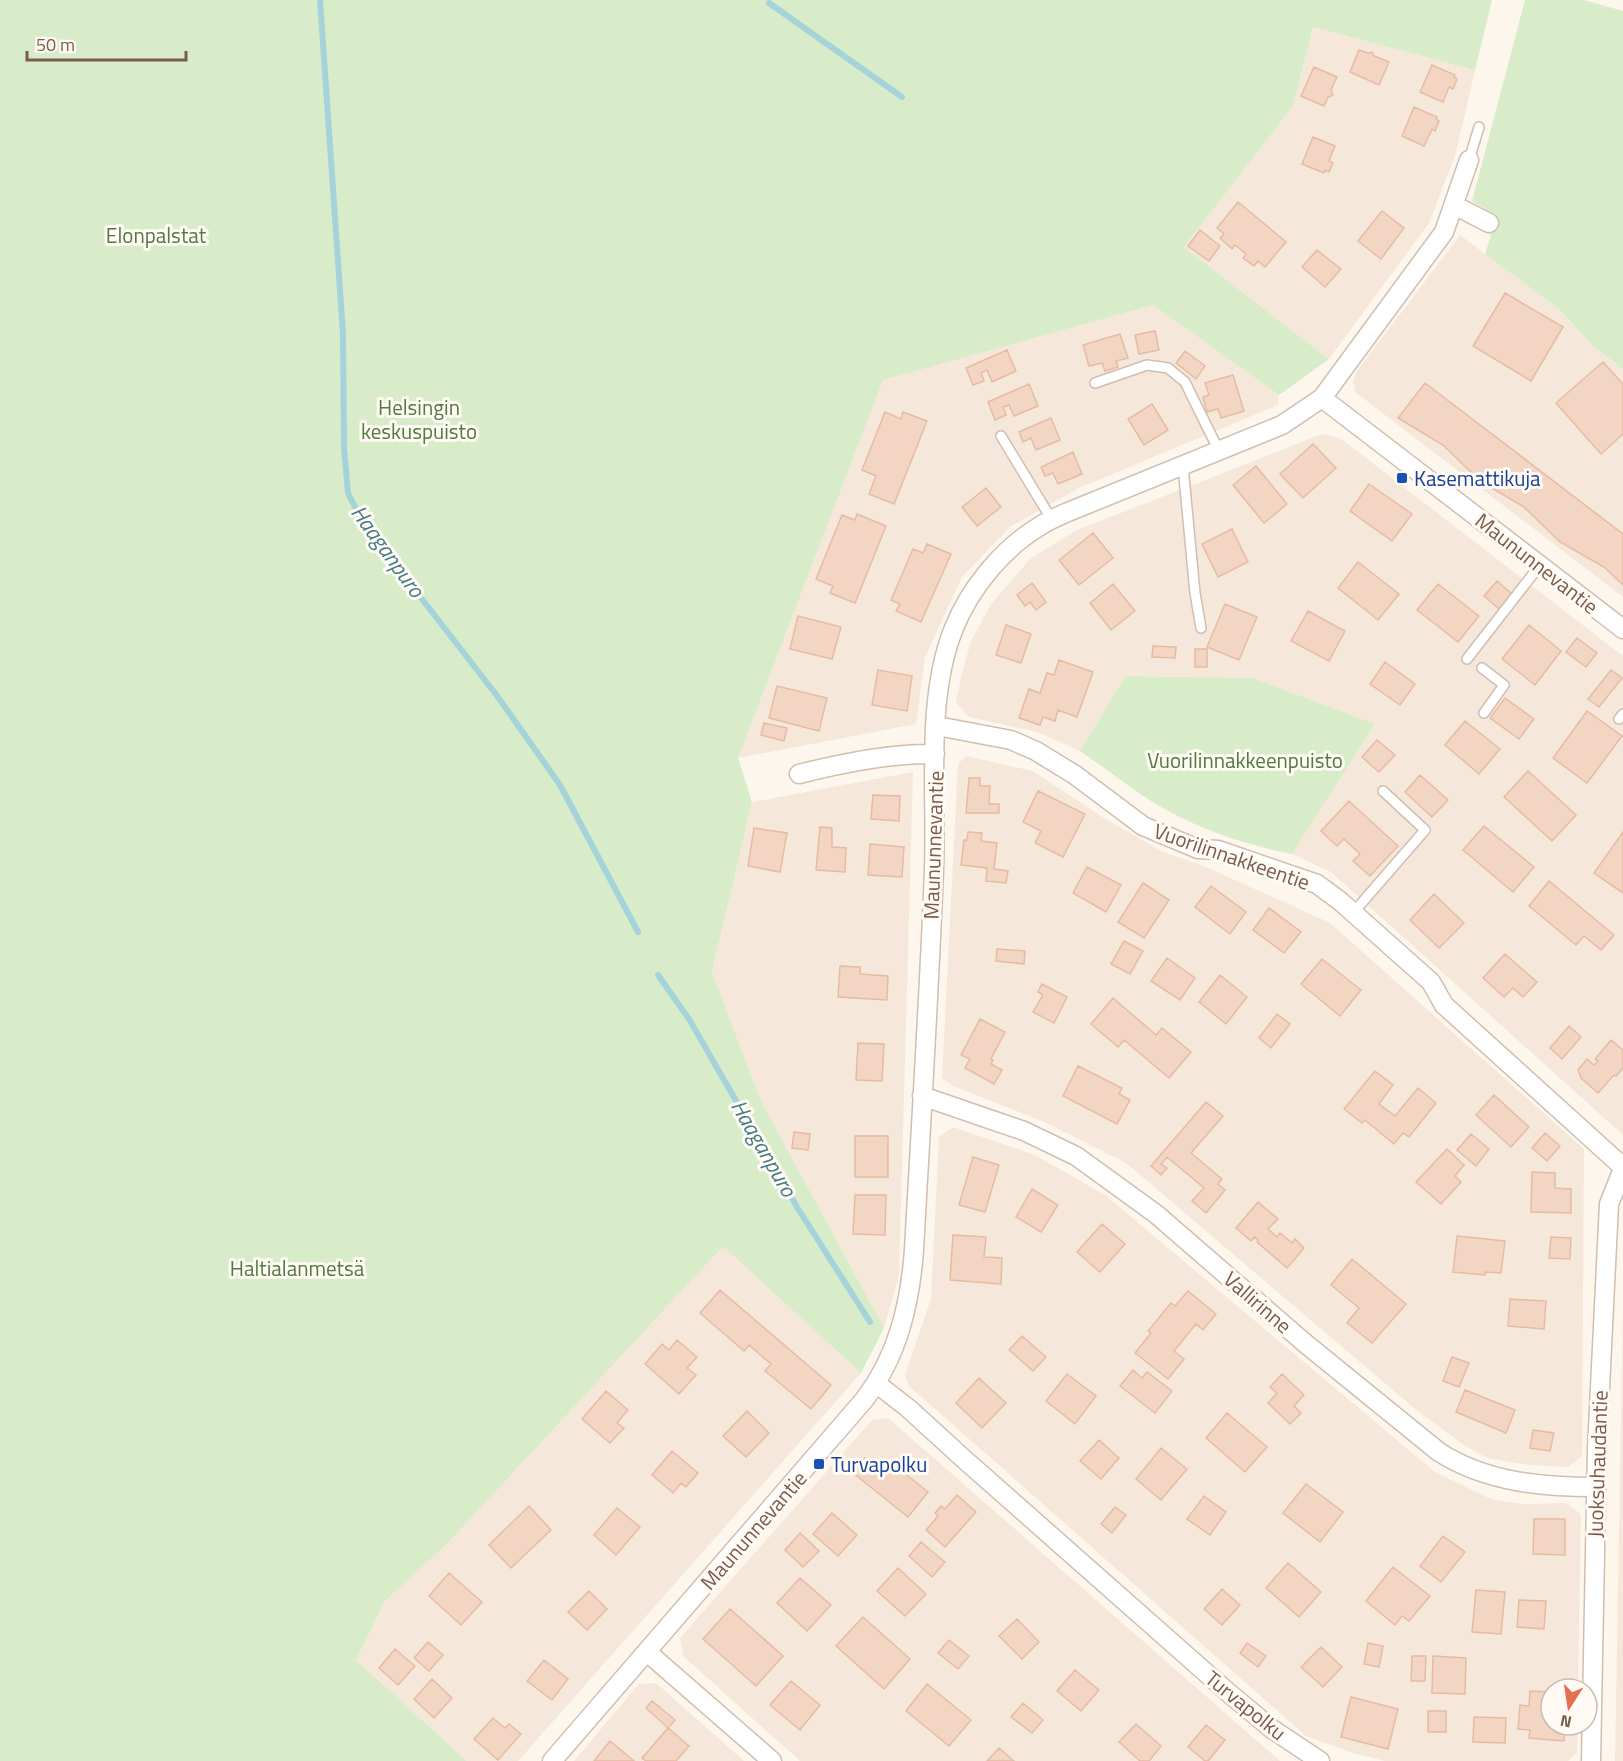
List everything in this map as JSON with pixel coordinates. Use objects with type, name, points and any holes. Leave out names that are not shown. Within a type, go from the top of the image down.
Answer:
[{"type":"street","points":[[1322,398],[1444,232],[1469,160]]},
{"type":"street","points":[[1454,205],[1489,223]]},
{"type":"street","name":"Maununnevantie","points":[[552,1761],[804,1472],[877,1384],[893,1349],[907,1311],[914,1250],[934,868],[937,703],[943,661],[954,627],[975,590],[993,566],[1014,545],[1040,526],[1282,425],[1322,398],[1623,629]]},
{"type":"street","name":"Vuorilinnakkeentie","points":[[937,726],[1011,740],[1036,751],[1075,775],[1143,826],[1198,849],[1218,850],[1317,884],[1431,982],[1444,1005],[1623,1168]]},
{"type":"street","points":[[799,774],[901,755],[935,754]]},
{"type":"street","name":"Vallirinne","points":[[922,1096],[1042,1138],[1092,1167],[1156,1214],[1306,1344],[1439,1452],[1457,1463],[1484,1474],[1531,1484],[1596,1487]]},
{"type":"street","name":"Juoksuhaudantie","points":[[1592,1761],[1596,1487],[1609,1204],[1623,1168]]},
{"type":"street","name":"Turvapolku","points":[[877,1384],[908,1407],[1239,1701],[1272,1729],[1320,1761]]},
{"type":"street","points":[[647,1652],[772,1761]]},
{"type":"lane","points":[[1469,160],[1479,127]]},
{"type":"lane","points":[[1095,383],[1147,365],[1168,368],[1185,382],[1219,451]]},
{"type":"lane","points":[[1001,436],[1052,520]]},
{"type":"lane","points":[[1184,466],[1195,592],[1202,628]]},
{"type":"lane","points":[[1467,659],[1540,565]]},
{"type":"lane","points":[[1482,668],[1504,685],[1484,712]]},
{"type":"lane","points":[[1353,913],[1425,830],[1383,791]]},
{"type":"shaded area","points":[[1313,27],[1475,70],[1456,153],[1429,223],[1329,359],[1184,247],[1293,106]]},
{"type":"shaded area","points":[[1460,235],[1560,310],[1594,347],[1623,369],[1623,597],[1355,392],[1353,381],[1357,371]]},
{"type":"shaded area","points":[[1153,305],[1279,395],[1278,405],[1079,488],[1010,527],[962,577],[925,657],[916,724],[738,758],[883,379]]},
{"type":"shaded area","points":[[1322,434],[1340,438],[1623,656],[1623,1135],[1331,872],[1292,854],[1375,724],[1253,678],[1127,676],[1080,751],[1037,732],[969,717],[956,703],[971,641],[991,604],[1030,559],[1075,531]]},
{"type":"shaded area","points":[[966,756],[1033,771],[1104,818],[1163,852],[1204,866],[1330,923],[1584,1149],[1582,1456],[1568,1467],[1529,1465],[1487,1458],[1464,1445],[1415,1409],[1126,1163],[1042,1121],[953,1086],[942,1078],[958,764]]},
{"type":"shaded area","points":[[913,772],[899,1276],[884,1328],[761,1101],[712,972],[752,802]]},
{"type":"shaded area","points":[[953,1127],[1035,1155],[1105,1195],[1435,1472],[1491,1499],[1522,1504],[1566,1503],[1581,1514],[1578,1677],[1539,1677],[1539,1737],[1577,1737],[1577,1753],[1568,1761],[1385,1761],[1353,1753],[1306,1736],[909,1386],[905,1375],[931,1299],[939,1137]]},
{"type":"shaded area","points":[[723,1245],[861,1373],[518,1761],[467,1761],[356,1660],[385,1601],[446,1545]]},
{"type":"shaded area","points":[[1623,1302],[1623,1761],[1615,1761]]},
{"type":"shaded area","points":[[888,1418],[1280,1761],[800,1761],[683,1656],[680,1638],[872,1420]]},
{"type":"shaded area","points":[[656,1683],[744,1761],[574,1761],[639,1684]]},
{"type":"green space","name":"Helsingin keskuspuisto","points":[[0,0],[1492,0],[1475,70],[1313,27],[1293,106],[1184,247],[1329,359],[1279,395],[1153,305],[883,380],[738,758],[752,802],[712,972],[761,1101],[884,1328],[861,1373],[723,1246],[446,1545],[385,1601],[356,1660],[467,1761],[0,1761]]},
{"type":"green space","points":[[1525,0],[1584,0],[1623,11],[1623,369],[1594,347],[1560,310],[1485,254],[1497,216],[1472,201]]},
{"type":"green space","name":"Vuorilinnakkeenpuisto","points":[[1126,676],[1253,678],[1375,724],[1292,854],[1237,840],[1168,811],[1080,751]]},
{"type":"building","points":[[1359,50],[1372,52],[1374,56],[1389,62],[1379,85],[1350,72]]},
{"type":"building","points":[[1432,65],[1455,75],[1457,79],[1453,89],[1449,87],[1443,102],[1420,92]]},
{"type":"building","points":[[1314,67],[1337,77],[1331,90],[1333,95],[1328,97],[1324,106],[1301,96]]},
{"type":"building","points":[[1414,107],[1437,117],[1439,121],[1435,131],[1432,129],[1424,146],[1402,136]]},
{"type":"building","points":[[1313,137],[1335,146],[1329,161],[1333,163],[1329,172],[1325,170],[1324,173],[1302,164]]},
{"type":"building","points":[[1238,202],[1286,242],[1265,267],[1258,261],[1254,266],[1243,258],[1246,254],[1235,245],[1232,249],[1220,238],[1224,234],[1217,228]]},
{"type":"building","points":[[1382,211],[1404,228],[1381,259],[1358,241]]},
{"type":"building","points":[[1200,230],[1220,246],[1209,261],[1188,246]]},
{"type":"building","points":[[1317,250],[1341,269],[1325,287],[1302,267]]},
{"type":"building","points":[[1505,293],[1563,327],[1531,381],[1473,346]]},
{"type":"building","points":[[1155,331],[1159,350],[1139,354],[1135,335]]},
{"type":"building","points":[[1120,334],[1128,358],[1116,361],[1118,367],[1105,371],[1102,363],[1089,366],[1083,345]]},
{"type":"building","points":[[1007,350],[1016,371],[992,382],[987,370],[981,373],[984,381],[973,385],[966,368]]},
{"type":"building","points":[[1185,351],[1205,366],[1196,379],[1176,363]]},
{"type":"building","points":[[1603,362],[1623,384],[1623,434],[1601,454],[1556,403]]},
{"type":"building","points":[[1233,375],[1244,411],[1221,418],[1218,409],[1207,412],[1203,397],[1209,395],[1205,383]]},
{"type":"building","points":[[1425,383],[1623,534],[1623,585],[1604,567],[1560,542],[1524,507],[1480,481],[1443,445],[1398,418]]},
{"type":"building","points":[[1029,384],[1038,406],[1014,416],[1009,405],[1003,407],[1006,415],[995,420],[988,402]]},
{"type":"building","points":[[1152,404],[1168,430],[1144,445],[1128,419]]},
{"type":"building","points":[[885,412],[901,419],[903,412],[927,421],[894,504],[869,494],[876,476],[862,470]]},
{"type":"building","points":[[1051,418],[1060,440],[1036,450],[1031,438],[1023,442],[1019,432]]},
{"type":"building","points":[[1313,444],[1336,468],[1303,498],[1280,474]]},
{"type":"building","points":[[1073,452],[1082,474],[1058,484],[1053,473],[1045,476],[1041,467]]},
{"type":"building","points":[[1256,466],[1287,504],[1264,523],[1233,485]]},
{"type":"building","points":[[1369,484],[1412,514],[1392,541],[1350,511]]},
{"type":"building","points":[[986,488],[1001,507],[977,526],[962,507]]},
{"type":"building","points":[[857,514],[886,526],[855,603],[830,593],[833,586],[816,579],[842,515],[855,520]]},
{"type":"building","points":[[1232,529],[1248,562],[1218,577],[1202,544]]},
{"type":"building","points":[[1093,533],[1113,558],[1079,585],[1059,560]]},
{"type":"building","points":[[927,544],[951,554],[921,622],[896,611],[900,604],[891,600],[913,549],[923,553]]},
{"type":"building","points":[[1358,562],[1399,594],[1378,620],[1338,588]]},
{"type":"building","points":[[1497,581],[1512,594],[1499,609],[1484,596]]},
{"type":"building","points":[[1032,583],[1046,602],[1036,610],[1030,602],[1025,606],[1017,595]]},
{"type":"building","points":[[1113,584],[1135,611],[1111,630],[1090,603]]},
{"type":"building","points":[[1438,584],[1479,616],[1458,642],[1417,610]]},
{"type":"building","points":[[1225,604],[1257,617],[1239,660],[1207,647]]},
{"type":"building","points":[[1308,611],[1345,631],[1329,661],[1291,641]]},
{"type":"building","points":[[798,616],[841,627],[832,659],[790,649]]},
{"type":"building","points":[[1006,625],[1031,634],[1021,663],[996,655]]},
{"type":"building","points":[[1529,625],[1561,651],[1535,685],[1502,659]]},
{"type":"building","points":[[1577,638],[1597,653],[1586,667],[1566,652]]},
{"type":"building","points":[[1153,646],[1176,647],[1175,658],[1152,657]]},
{"type":"building","points":[[1195,649],[1207,649],[1207,667],[1195,667]]},
{"type":"building","points":[[1059,660],[1093,672],[1077,717],[1058,710],[1055,721],[1043,717],[1040,725],[1019,718],[1029,689],[1040,693],[1047,673],[1054,675]]},
{"type":"building","points":[[1385,662],[1415,684],[1400,705],[1370,684]]},
{"type":"building","points":[[878,670],[912,676],[907,711],[872,705]]},
{"type":"building","points":[[1611,670],[1622,678],[1599,707],[1588,699]]},
{"type":"building","points":[[777,686],[827,698],[819,731],[769,718]]},
{"type":"building","points":[[1505,698],[1534,719],[1519,739],[1490,718]]},
{"type":"building","points":[[1587,711],[1622,736],[1587,783],[1553,758]]},
{"type":"building","points":[[1465,721],[1500,749],[1479,774],[1445,745]]},
{"type":"building","points":[[764,723],[787,728],[784,741],[761,735]]},
{"type":"building","points":[[1377,740],[1395,755],[1379,772],[1362,757]]},
{"type":"building","points":[[1528,771],[1576,815],[1552,841],[1504,797]]},
{"type":"building","points":[[1420,775],[1448,800],[1432,817],[1405,792]]},
{"type":"building","points":[[969,778],[980,778],[980,786],[990,786],[989,804],[999,804],[999,813],[966,813]]},
{"type":"building","points":[[1038,791],[1085,814],[1063,857],[1035,843],[1041,831],[1023,822]]},
{"type":"building","points":[[873,795],[900,796],[899,821],[871,819]]},
{"type":"building","points":[[1349,801],[1398,846],[1370,876],[1353,861],[1360,854],[1344,839],[1337,846],[1321,831]]},
{"type":"building","points":[[1484,826],[1534,867],[1513,892],[1463,850]]},
{"type":"building","points":[[820,827],[832,828],[832,847],[846,848],[845,872],[816,870]]},
{"type":"building","points":[[754,828],[787,833],[780,872],[748,866]]},
{"type":"building","points":[[968,832],[982,833],[981,841],[997,843],[994,869],[1008,871],[1006,883],[986,881],[987,868],[961,865],[964,840],[967,840]]},
{"type":"building","points":[[1623,832],[1623,893],[1594,873]]},
{"type":"building","points":[[870,844],[904,847],[902,877],[868,875]]},
{"type":"building","points":[[1087,867],[1121,885],[1106,912],[1073,893]]},
{"type":"building","points":[[1549,881],[1614,935],[1601,950],[1584,936],[1576,945],[1529,906]]},
{"type":"building","points":[[1143,883],[1169,900],[1144,938],[1118,922]]},
{"type":"building","points":[[1211,886],[1246,912],[1230,934],[1195,907]]},
{"type":"building","points":[[1434,894],[1464,923],[1439,948],[1410,920]]},
{"type":"building","points":[[1269,908],[1301,932],[1284,953],[1253,930]]},
{"type":"building","points":[[1124,941],[1143,951],[1130,974],[1111,964]]},
{"type":"building","points":[[997,949],[1025,951],[1024,964],[996,961]]},
{"type":"building","points":[[1505,954],[1537,982],[1523,997],[1513,988],[1504,997],[1483,978]]},
{"type":"building","points":[[1167,958],[1195,978],[1180,1000],[1151,981]]},
{"type":"building","points":[[1322,959],[1361,990],[1340,1016],[1301,984]]},
{"type":"building","points":[[840,966],[860,967],[860,974],[888,976],[887,1000],[838,997]]},
{"type":"building","points":[[1220,975],[1247,997],[1226,1024],[1199,1002]]},
{"type":"building","points":[[1042,984],[1067,997],[1054,1023],[1033,1012],[1043,995],[1038,992]]},
{"type":"building","points":[[1113,998],[1156,1035],[1162,1028],[1191,1052],[1169,1078],[1124,1040],[1118,1047],[1091,1024]]},
{"type":"building","points":[[1277,1014],[1290,1024],[1271,1048],[1259,1038]]},
{"type":"building","points":[[980,1019],[1005,1032],[991,1059],[993,1060],[991,1064],[1002,1070],[994,1084],[965,1068],[970,1059],[961,1055]]},
{"type":"building","points":[[1569,1026],[1581,1037],[1562,1059],[1550,1048]]},
{"type":"building","points":[[1611,1040],[1623,1050],[1623,1068],[1598,1093],[1581,1078],[1578,1070],[1587,1059],[1594,1065],[1598,1061],[1595,1059]]},
{"type":"building","points":[[858,1043],[884,1044],[882,1081],[856,1080]]},
{"type":"building","points":[[1078,1066],[1122,1088],[1119,1094],[1130,1100],[1117,1124],[1063,1096]]},
{"type":"building","points":[[1375,1071],[1393,1085],[1379,1104],[1395,1116],[1418,1088],[1436,1103],[1409,1137],[1403,1133],[1394,1144],[1365,1120],[1362,1123],[1344,1109]]},
{"type":"building","points":[[1494,1095],[1529,1127],[1511,1147],[1476,1115]]},
{"type":"building","points":[[1206,1102],[1223,1116],[1191,1153],[1222,1179],[1218,1184],[1225,1190],[1206,1213],[1192,1201],[1204,1188],[1167,1157],[1161,1164],[1167,1168],[1161,1175],[1151,1166]]},
{"type":"building","points":[[794,1132],[810,1134],[808,1150],[792,1148]]},
{"type":"building","points":[[1545,1133],[1560,1146],[1547,1161],[1532,1148]]},
{"type":"building","points":[[1471,1134],[1489,1149],[1476,1166],[1457,1150]]},
{"type":"building","points":[[855,1136],[888,1136],[888,1177],[855,1177]]},
{"type":"building","points":[[1447,1149],[1464,1165],[1455,1176],[1461,1182],[1441,1204],[1416,1182]]},
{"type":"building","points":[[973,1157],[999,1165],[985,1212],[959,1205]]},
{"type":"building","points":[[1532,1172],[1555,1173],[1555,1188],[1571,1189],[1571,1213],[1531,1212]]},
{"type":"building","points":[[1032,1189],[1058,1205],[1041,1232],[1016,1217]]},
{"type":"building","points":[[855,1195],[886,1195],[885,1235],[853,1234]]},
{"type":"building","points":[[1258,1202],[1278,1219],[1268,1229],[1277,1237],[1280,1233],[1292,1243],[1295,1239],[1304,1248],[1287,1268],[1257,1242],[1255,1237],[1251,1241],[1236,1228]]},
{"type":"building","points":[[1102,1224],[1125,1244],[1100,1272],[1077,1252]]},
{"type":"building","points":[[953,1235],[986,1237],[984,1257],[1002,1258],[1001,1284],[950,1280]]},
{"type":"building","points":[[1457,1236],[1505,1241],[1501,1273],[1485,1272],[1485,1275],[1453,1272]]},
{"type":"building","points":[[1551,1237],[1571,1238],[1570,1259],[1549,1258]]},
{"type":"building","points":[[1352,1259],[1406,1304],[1372,1343],[1347,1323],[1359,1308],[1331,1285]]},
{"type":"building","points":[[720,1290],[831,1385],[811,1409],[765,1371],[771,1364],[749,1345],[744,1351],[700,1313]]},
{"type":"building","points":[[1188,1291],[1216,1314],[1203,1330],[1196,1324],[1174,1351],[1184,1359],[1168,1379],[1135,1353],[1151,1333],[1148,1331],[1171,1303],[1175,1306]]},
{"type":"building","points":[[1510,1299],[1546,1301],[1544,1329],[1508,1326]]},
{"type":"building","points":[[1022,1336],[1046,1357],[1033,1371],[1009,1350]]},
{"type":"building","points":[[677,1340],[697,1357],[687,1368],[696,1375],[679,1394],[645,1364],[662,1344],[669,1350]]},
{"type":"building","points":[[1452,1357],[1469,1363],[1459,1387],[1443,1381]]},
{"type":"building","points":[[1133,1370],[1142,1378],[1147,1372],[1172,1391],[1155,1413],[1120,1386]]},
{"type":"building","points":[[1067,1374],[1096,1396],[1075,1424],[1046,1401]]},
{"type":"building","points":[[1282,1374],[1304,1395],[1294,1406],[1301,1413],[1290,1424],[1268,1403],[1277,1393],[1270,1387]]},
{"type":"building","points":[[979,1378],[1006,1403],[982,1428],[956,1403]]},
{"type":"building","points":[[1465,1390],[1515,1410],[1506,1433],[1456,1412]]},
{"type":"building","points":[[606,1391],[628,1410],[617,1423],[624,1428],[610,1443],[582,1419]]},
{"type":"building","points":[[747,1411],[769,1433],[746,1457],[723,1436]]},
{"type":"building","points":[[1227,1413],[1267,1447],[1245,1472],[1206,1438]]},
{"type":"building","points":[[1533,1430],[1554,1433],[1550,1451],[1530,1448]]},
{"type":"building","points":[[1099,1440],[1119,1458],[1101,1479],[1080,1461]]},
{"type":"building","points":[[1161,1448],[1187,1469],[1161,1500],[1136,1479]]},
{"type":"building","points":[[672,1451],[698,1473],[686,1487],[681,1483],[673,1493],[652,1475]]},
{"type":"building","points":[[865,1458],[884,1474],[892,1463],[928,1492],[908,1517],[853,1473]]},
{"type":"building","points":[[1306,1484],[1343,1512],[1320,1542],[1283,1513]]},
{"type":"building","points":[[957,1495],[976,1512],[945,1547],[926,1530],[938,1516],[935,1513],[941,1506],[945,1509]]},
{"type":"building","points":[[1204,1496],[1226,1512],[1210,1535],[1187,1519]]},
{"type":"building","points":[[529,1506],[551,1530],[511,1568],[489,1545]]},
{"type":"building","points":[[1115,1507],[1126,1515],[1112,1533],[1101,1524]]},
{"type":"building","points":[[617,1508],[640,1527],[616,1555],[594,1535]]},
{"type":"building","points":[[832,1513],[857,1535],[838,1556],[813,1534]]},
{"type":"building","points":[[1534,1519],[1565,1519],[1565,1555],[1533,1554]]},
{"type":"building","points":[[800,1533],[819,1551],[803,1567],[785,1550]]},
{"type":"building","points":[[1443,1536],[1465,1552],[1441,1582],[1420,1566]]},
{"type":"building","points":[[921,1542],[945,1562],[932,1577],[909,1556]]},
{"type":"building","points":[[1288,1563],[1321,1592],[1299,1617],[1266,1588]]},
{"type":"building","points":[[1393,1567],[1430,1596],[1409,1621],[1402,1616],[1395,1625],[1366,1601]]},
{"type":"building","points":[[898,1568],[926,1594],[905,1616],[877,1591]]},
{"type":"building","points":[[449,1573],[482,1602],[461,1625],[429,1596]]},
{"type":"building","points":[[800,1578],[831,1605],[807,1631],[777,1603]]},
{"type":"building","points":[[1222,1589],[1240,1605],[1222,1625],[1204,1609]]},
{"type":"building","points":[[1476,1590],[1505,1592],[1501,1634],[1472,1632]]},
{"type":"building","points":[[589,1591],[607,1609],[587,1630],[568,1612]]},
{"type":"building","points":[[1519,1600],[1546,1601],[1544,1629],[1517,1627]]},
{"type":"building","points":[[730,1609],[783,1656],[756,1686],[703,1639]]},
{"type":"building","points":[[863,1617],[910,1659],[884,1689],[836,1646]]},
{"type":"building","points":[[1017,1619],[1039,1642],[1022,1659],[999,1636]]},
{"type":"building","points":[[949,1640],[969,1656],[958,1669],[938,1653]]},
{"type":"building","points":[[428,1642],[443,1655],[429,1671],[414,1658]]},
{"type":"building","points":[[1247,1643],[1266,1656],[1258,1667],[1240,1653]]},
{"type":"building","points":[[1368,1643],[1383,1646],[1379,1667],[1364,1664]]},
{"type":"building","points":[[1321,1647],[1342,1667],[1323,1687],[1301,1667]]},
{"type":"building","points":[[395,1649],[415,1666],[398,1685],[379,1668]]},
{"type":"building","points":[[1412,1656],[1426,1656],[1425,1681],[1411,1681]]},
{"type":"building","points":[[1433,1656],[1466,1658],[1465,1694],[1432,1693]]},
{"type":"building","points":[[544,1660],[568,1679],[552,1700],[527,1681]]},
{"type":"building","points":[[1075,1670],[1099,1690],[1081,1711],[1057,1691]]},
{"type":"building","points":[[432,1679],[452,1698],[434,1718],[414,1699]]},
{"type":"building","points":[[791,1681],[820,1705],[800,1730],[770,1705]]},
{"type":"building","points":[[927,1684],[971,1720],[949,1746],[906,1711]]},
{"type":"building","points":[[1530,1691],[1539,1691],[1539,1737],[1564,1737],[1564,1741],[1529,1738],[1530,1730],[1518,1729],[1520,1705],[1529,1706]]},
{"type":"building","points":[[1351,1697],[1398,1709],[1388,1749],[1341,1737]]},
{"type":"building","points":[[652,1701],[675,1720],[668,1728],[646,1708]]},
{"type":"building","points":[[1023,1703],[1043,1720],[1032,1733],[1011,1717]]},
{"type":"building","points":[[1428,1711],[1446,1711],[1446,1732],[1428,1732]]},
{"type":"building","points":[[1474,1717],[1506,1718],[1505,1743],[1473,1742]]},
{"type":"building","points":[[493,1718],[505,1728],[509,1724],[521,1734],[498,1760],[474,1739]]},
{"type":"building","points":[[1136,1724],[1161,1746],[1149,1761],[1140,1761],[1119,1742]]},
{"type":"building","points":[[1206,1725],[1225,1740],[1208,1761],[1188,1747]]},
{"type":"building","points":[[668,1728],[689,1746],[676,1761],[646,1761],[642,1758]]},
{"type":"building","points":[[610,1741],[634,1761],[594,1761]]},
{"type":"building","points":[[999,1748],[1014,1761],[987,1761]]},
{"type":"waterway","name":"Haaganpuro","points":[[320,0],[343,334],[344,448],[348,493],[363,523],[498,697],[560,785],[638,932]]},
{"type":"waterway","name":"Haaganpuro","points":[[769,3],[902,97]]},
{"type":"waterway","name":"Haaganpuro","points":[[658,975],[689,1019],[797,1207],[870,1322]]},
{"type":"place","name":"Kasemattikuja","points":[[1402,478]]},
{"type":"place","name":"Turvapolku","points":[[819,1464]]},
{"type":"park label","name":"Elonpalstat","points":[[156,235]]},
{"type":"park label","name":"Haltialanmetsä","points":[[297,1268]]}]
